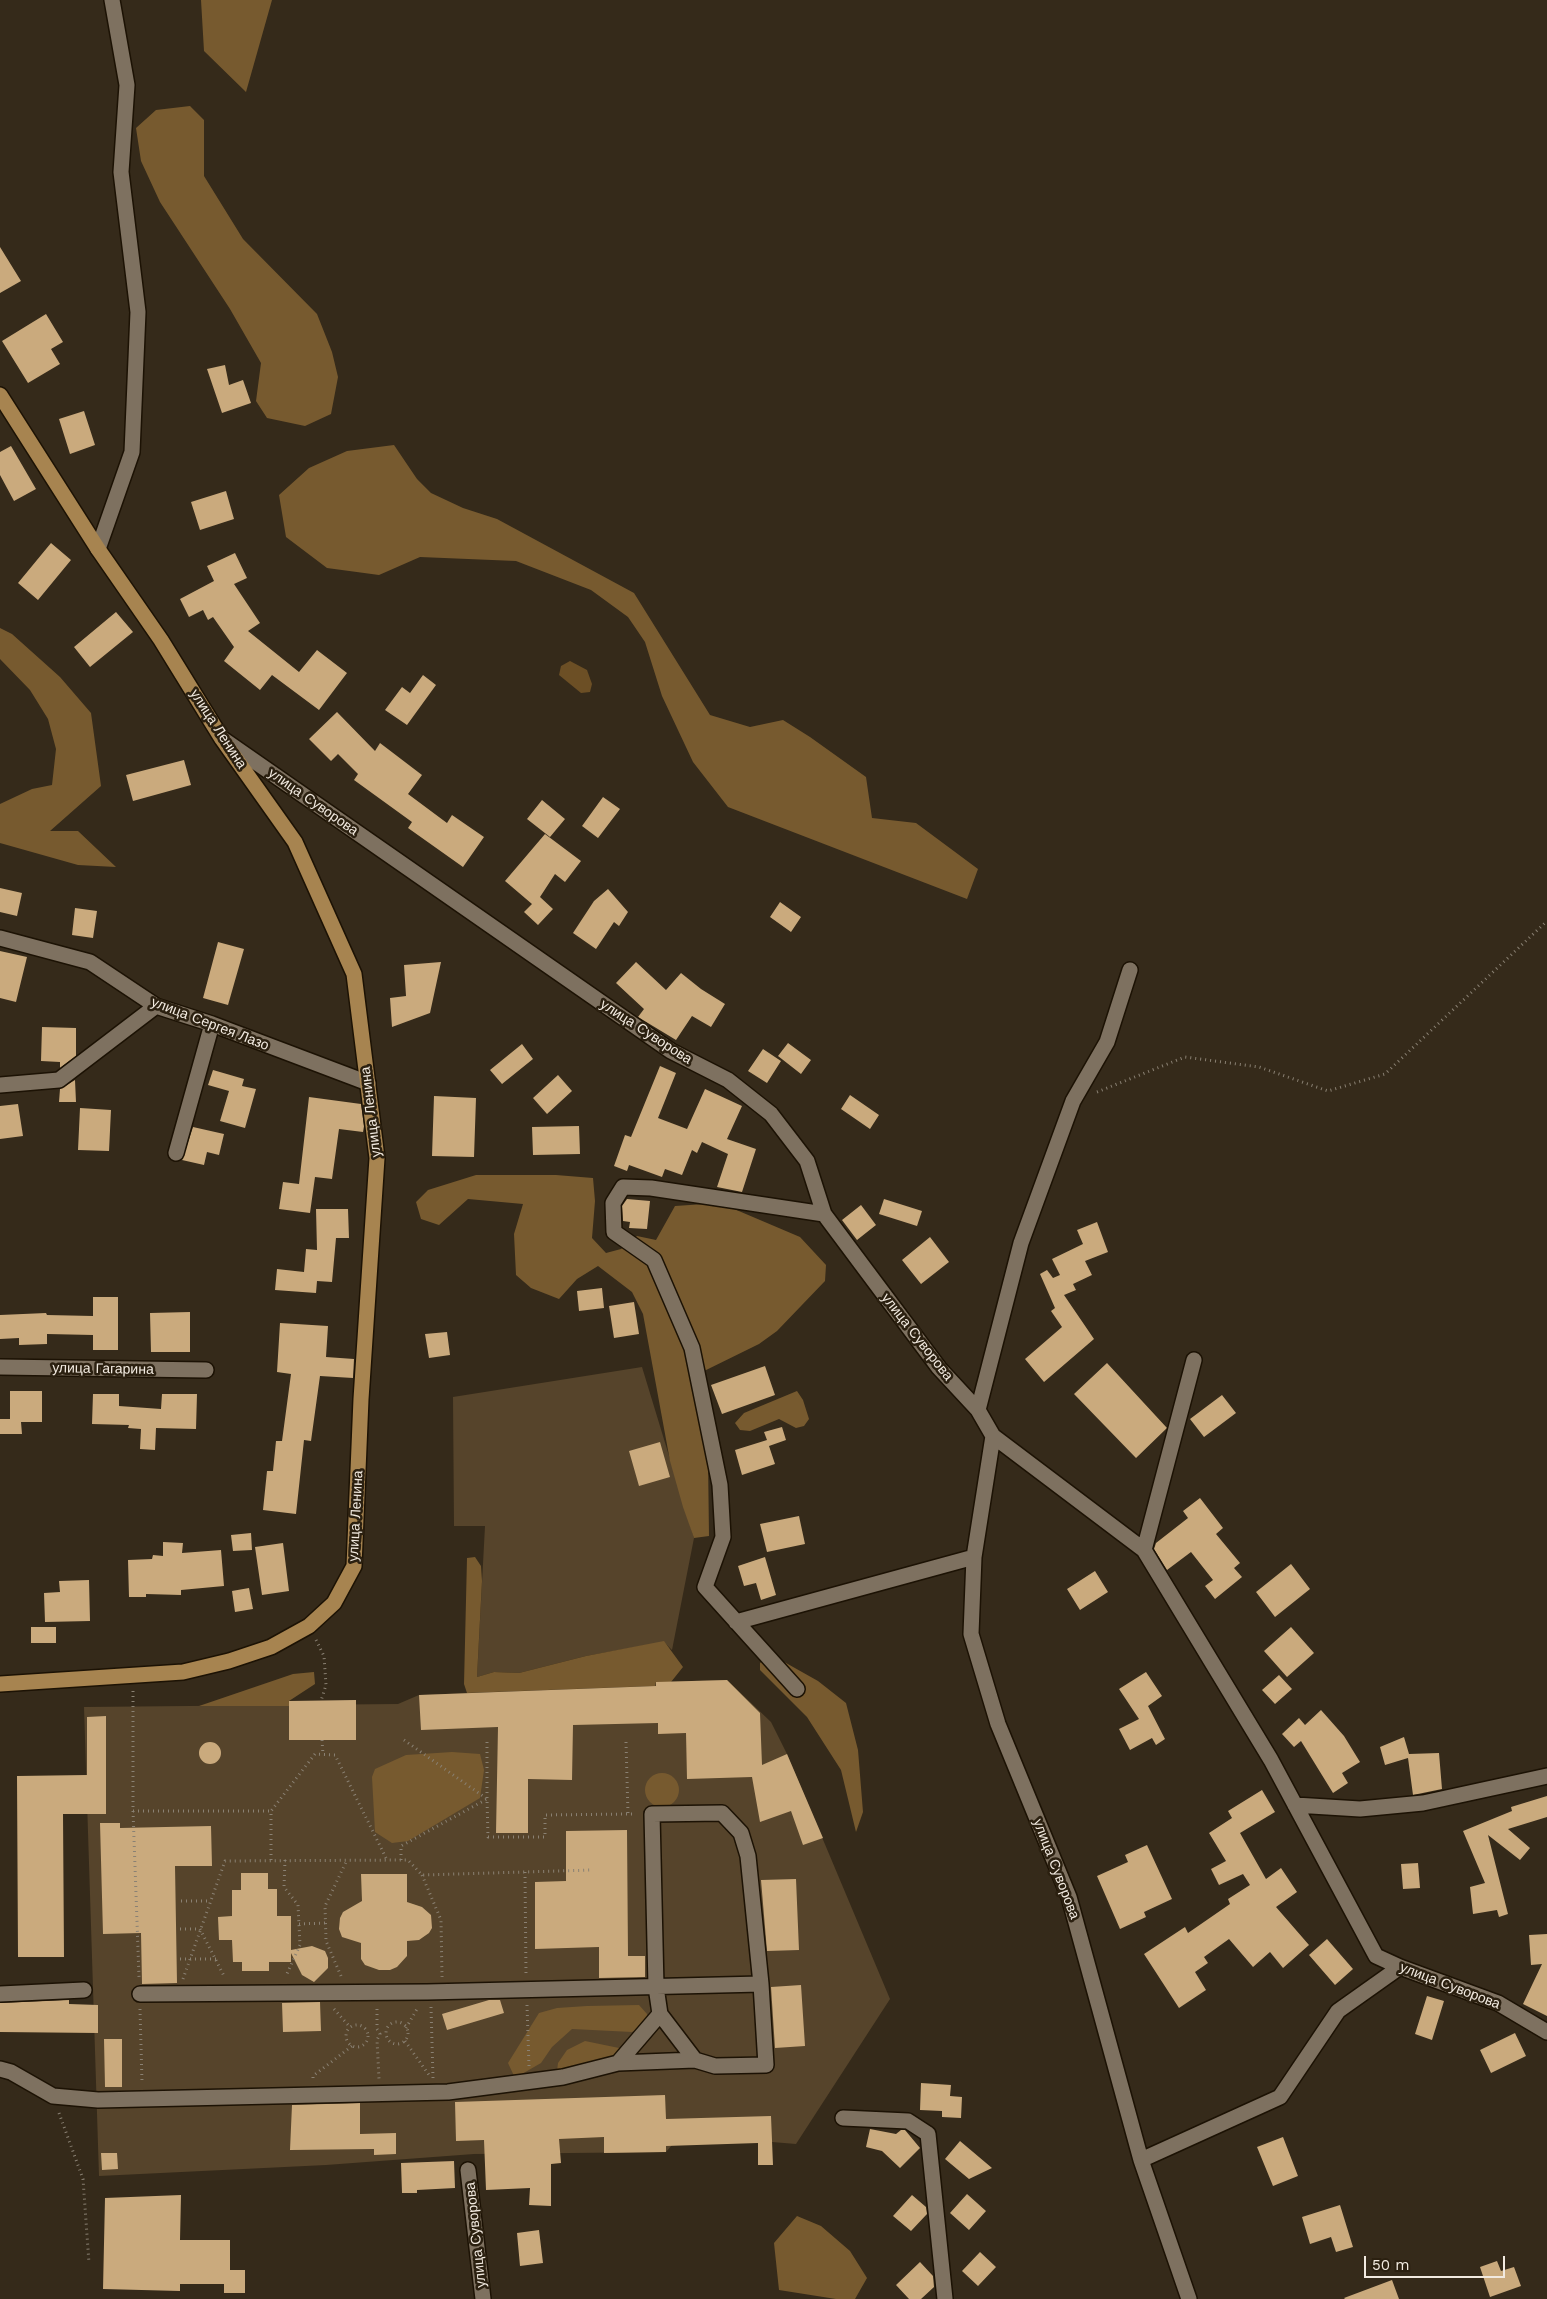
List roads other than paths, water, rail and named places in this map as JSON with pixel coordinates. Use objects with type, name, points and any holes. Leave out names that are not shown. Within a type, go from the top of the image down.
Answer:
[{"type":"main road","name":"улица Ленина","points":[[0,395],[98,549],[161,640],[222,739],[296,842],[354,974],[377,1158],[354,1566],[334,1603],[309,1626],[271,1647],[229,1661],[183,1672],[0,1684]]},
{"type":"street","points":[[98,549],[132,452],[138,312],[121,172],[127,85],[112,0]]},
{"type":"street","name":"улица Суворова","points":[[222,739],[671,1052],[728,1080],[772,1114],[808,1161],[824,1214],[939,1368],[978,1410],[993,1436],[1144,1550],[1271,1760],[1376,1956],[1400,1967],[1498,2003],[1547,2032]]},
{"type":"street","name":"улица Сергея Лазо","points":[[0,938],[90,962],[156,1006],[212,1024],[368,1083]]},
{"type":"street","points":[[978,1410],[1021,1243],[1073,1101],[1107,1042],[1130,970]]},
{"type":"street","points":[[0,1085],[59,1080],[156,1006]]},
{"type":"street","points":[[176,1152],[212,1024]]},
{"type":"street","points":[[797,1689],[704,1587],[723,1537],[720,1486],[692,1348],[654,1260],[614,1232],[613,1203],[623,1187],[651,1188],[824,1214]]},
{"type":"street","points":[[1144,1550],[1194,1360]]},
{"type":"street","name":"улица Гагарина","points":[[0,1367],[206,1370]]},
{"type":"street","name":"улица Суворова","points":[[993,1436],[974,1558],[971,1634],[998,1724],[1069,1897],[1141,2160],[1189,2299]]},
{"type":"street","points":[[736,1622],[974,1558]]},
{"type":"street","points":[[1295,1805],[1360,1809],[1423,1803],[1547,1776]]},
{"type":"street","points":[[0,2069],[11,2072],[53,2096],[98,2100],[142,2100],[448,2092],[564,2077],[618,2063],[695,2060],[715,2066],[766,2065],[761,1984],[748,1856],[741,1833],[722,1813],[652,1814],[656,1987],[660,2014],[695,2060]]},
{"type":"street","points":[[1141,2160],[1280,2097],[1338,2012],[1400,1967]]},
{"type":"street","points":[[140,1994],[349,1994],[761,1984]]},
{"type":"street","points":[[0,1994],[84,1990]]},
{"type":"street","points":[[618,2063],[660,2014]]},
{"type":"street","points":[[843,2118],[908,2121],[928,2134],[945,2299]]},
{"type":"street","name":"улица Суворова","points":[[468,2170],[483,2299]]}]
